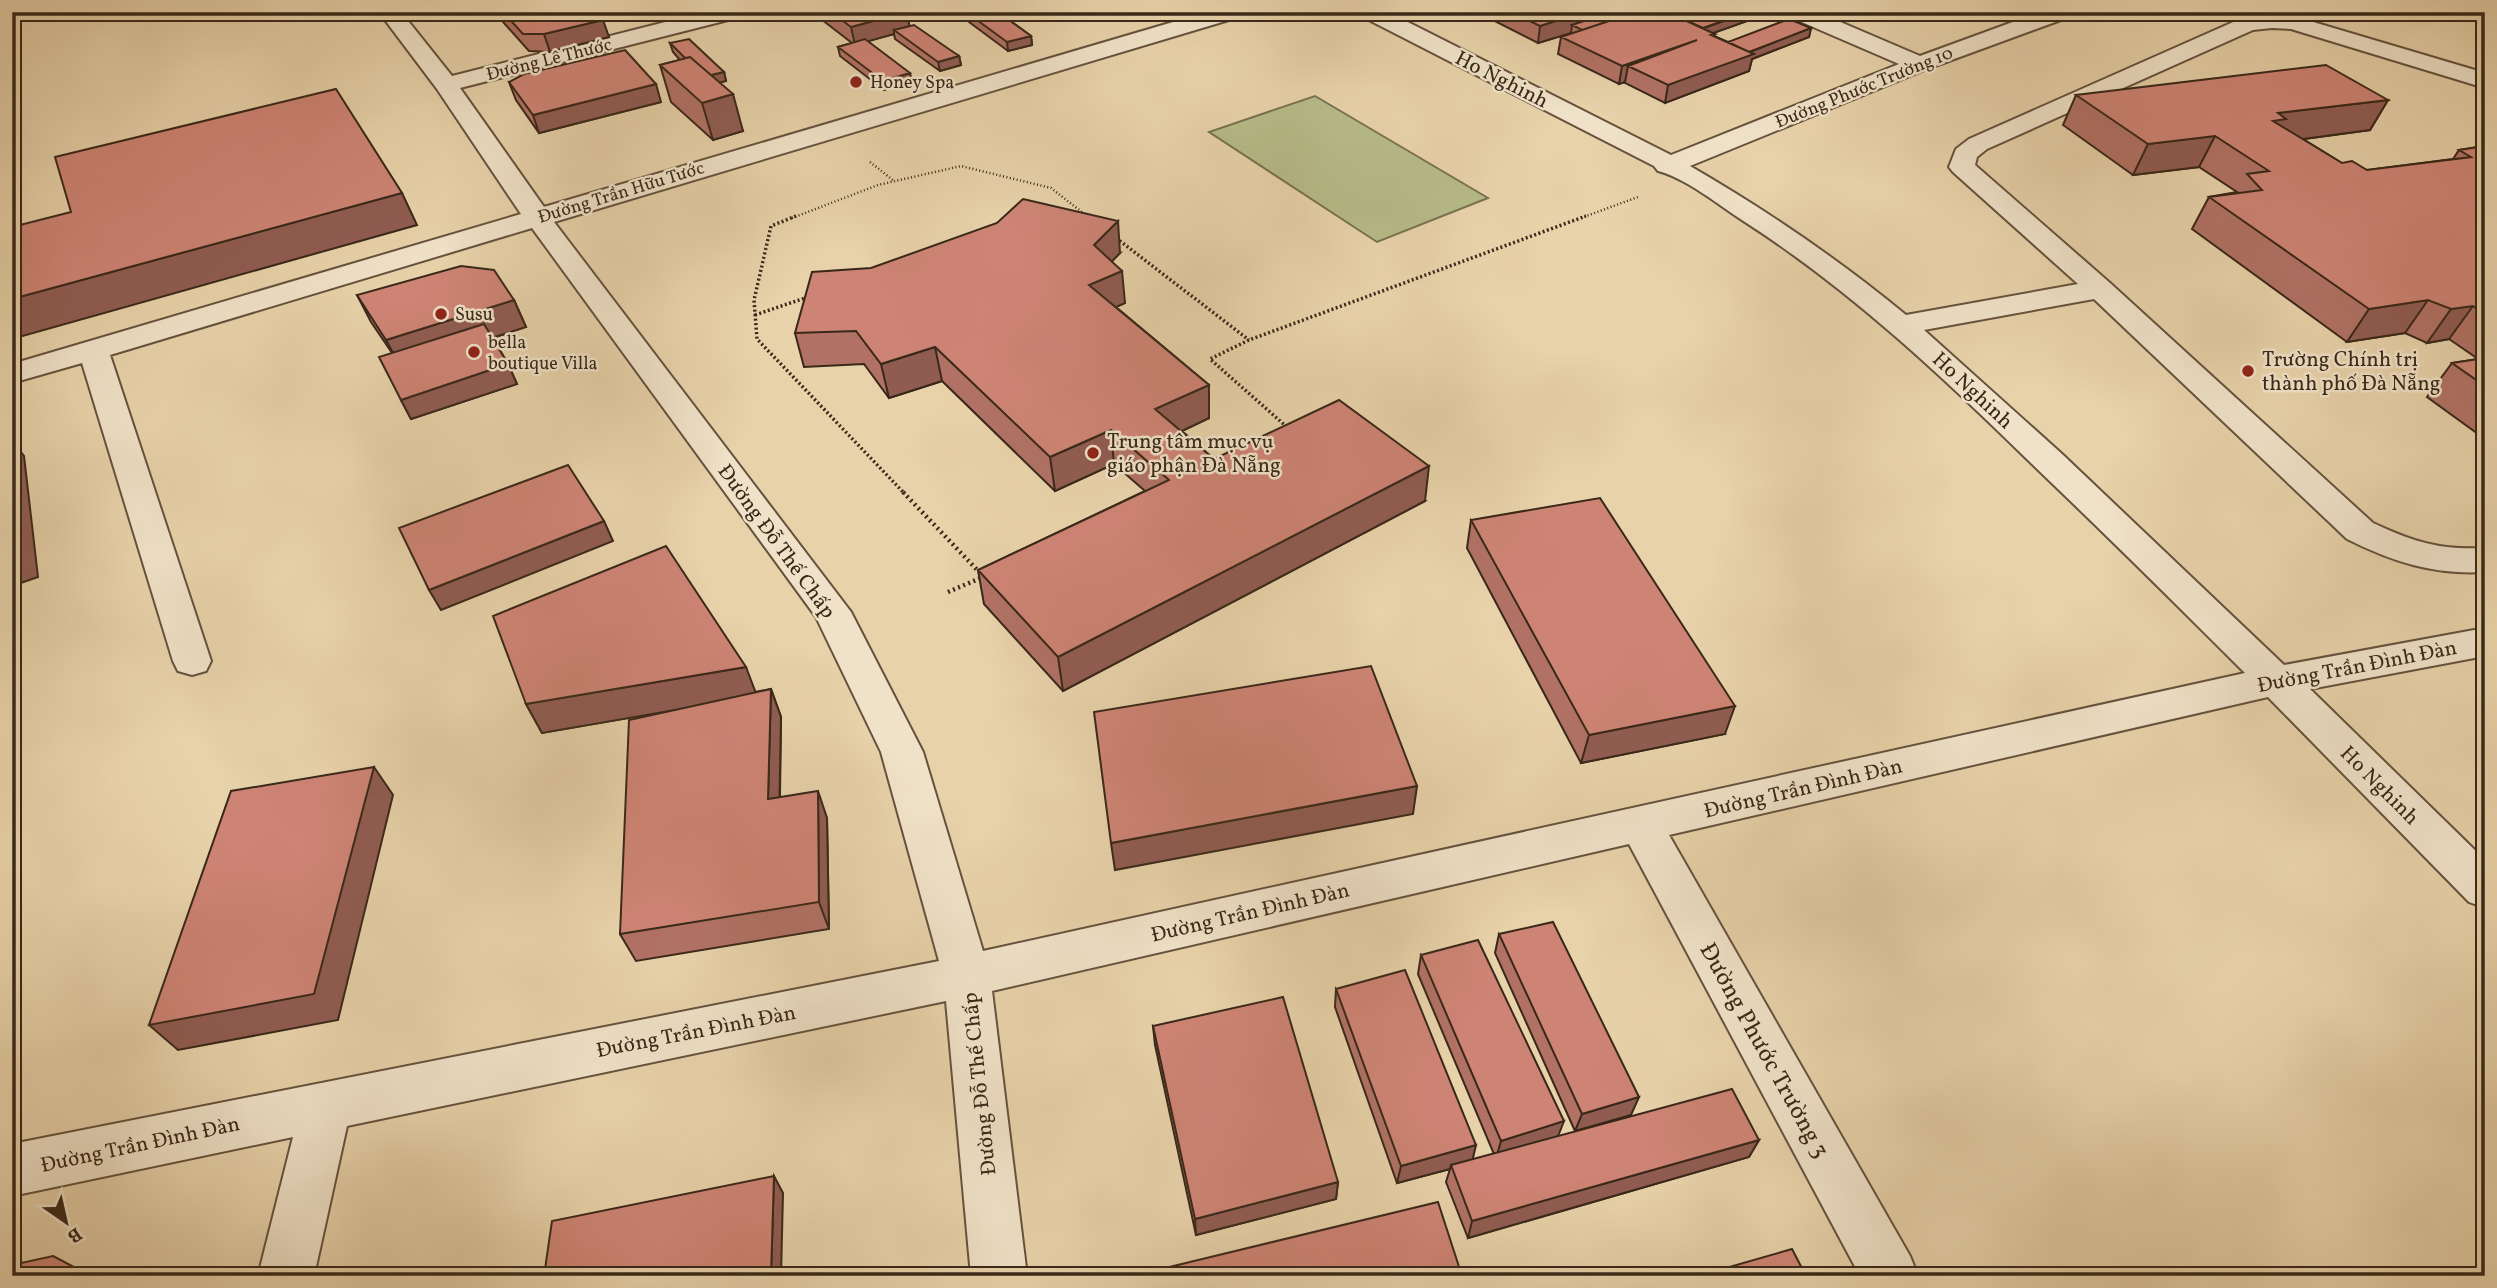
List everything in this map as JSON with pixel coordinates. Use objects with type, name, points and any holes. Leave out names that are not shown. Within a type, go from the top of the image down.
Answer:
[{"type":"street","name":"Đường Đỗ Thế Chấp","points":[[390,12],[446,85],[537,217],[832,612],[901,752],[967,976],[999,1276]]},
{"type":"street","name":"Đường Lê Thước","points":[[446,85],[732,12]]},
{"type":"street","name":"Đường Trần Hữu Tước","points":[[12,374],[1231,12]]},
{"type":"street","name":"Ho Nghinh","points":[[1371,12],[1740,206],[1827,266],[1901,325],[2052,464],[2209,613],[2485,889]]},
{"type":"street","points":[[1798,12],[1919,64]]},
{"type":"street","name":"Đường Phước Trường 10","points":[[1667,166],[1919,64],[2061,12]]},
{"type":"street","points":[[2485,80],[2293,23],[2272,21],[2248,24],[1978,144],[1965,154],[1962,167],[2100,289],[2360,531],[2407,554],[2449,563],[2485,560]]},
{"type":"street","points":[[1901,325],[2100,289]]},
{"type":"street","points":[[93,350],[192,661]]},
{"type":"street","name":"Đường Trần Đình Đàn","points":[[12,1170],[967,976],[2276,681],[2485,642]]},
{"type":"street","name":"Đường Phước Trường 3","points":[[1641,825],[1890,1276]]},
{"type":"street","points":[[286,1276],[326,1106]]},
{"type":"path","points":[[863,157],[894,181]]},
{"type":"path","points":[[948,592],[984,577],[757,339],[754,300],[771,226],[878,185],[961,166],[1051,188],[1095,222]]},
{"type":"path","points":[[1294,433],[1210,359],[1249,340],[1648,193]]},
{"type":"path","points":[[1061,210],[1073,205]]},
{"type":"path","points":[[1106,231],[1249,340]]},
{"type":"path","points":[[755,315],[819,293]]},
{"type":"green space","points":[[1315,96],[1488,198],[1377,242],[1209,132]]},
{"type":"building","points":[[503,12],[595,12],[603,20],[544,34],[523,34]]},
{"type":"building","points":[[831,12],[907,12],[851,27]]},
{"type":"building","points":[[966,12],[998,12],[1031,36],[1007,42]]},
{"type":"building","points":[[1511,12],[1584,12],[1540,26]]},
{"type":"building","points":[[1611,12],[1636,12],[1582,30],[1572,25]]},
{"type":"building","points":[[1636,12],[1667,12],[1754,54],[1668,85],[1628,66],[1697,40],[1622,66],[1561,37]]},
{"type":"building","points":[[1667,12],[1748,12],[1703,28]]},
{"type":"building","points":[[1789,19],[1811,28],[1749,52],[1728,42]]},
{"type":"building","points":[[914,25],[959,56],[938,62],[894,30]]},
{"type":"building","points":[[689,39],[724,72],[711,75],[690,57],[685,58],[670,43]]},
{"type":"building","points":[[865,39],[910,73],[883,81],[838,47]]},
{"type":"building","points":[[625,50],[656,84],[533,115],[509,82],[524,74]]},
{"type":"building","points":[[690,57],[733,94],[702,103],[660,65]]},
{"type":"building","points":[[2326,65],[2388,100],[2278,113],[2286,119],[2273,121],[2342,163],[2352,161],[2367,170],[2471,157],[2459,150],[2485,146],[2485,314],[2473,306],[2451,309],[2428,300],[2369,309],[2209,197],[2262,190],[2247,174],[2269,171],[2215,136],[2148,144],[2076,95]]},
{"type":"building","points":[[336,89],[402,193],[12,299],[12,227],[71,212],[55,157]]},
{"type":"building","name":"Trung tâm mục vụ giáo phận Đà Nẵng","points":[[1023,199],[1118,221],[1094,245],[1122,271],[1089,285],[1209,385],[1155,409],[1214,459],[1339,400],[1429,466],[1058,657],[978,570],[1169,480],[1111,430],[1050,457],[935,347],[881,364],[856,331],[795,333],[812,272],[871,268],[997,223]]},
{"type":"building","points":[[461,266],[494,270],[514,300],[386,340],[357,295]]},
{"type":"building","points":[[484,324],[508,364],[401,400],[379,357]]},
{"type":"building","points":[[2485,358],[2485,386],[2452,363]]},
{"type":"building","points":[[568,465],[604,521],[429,590],[399,528]]},
{"type":"building","points":[[1600,498],[1735,706],[1589,735],[1471,520]]},
{"type":"building","points":[[666,546],[746,667],[526,704],[493,616]]},
{"type":"building","points":[[1371,666],[1417,786],[1111,843],[1094,712]]},
{"type":"building","points":[[771,689],[768,799],[818,791],[819,902],[620,934],[629,720]]},
{"type":"building","points":[[374,767],[314,994],[149,1025],[231,791]]},
{"type":"building","points":[[1553,922],[1639,1097],[1582,1114],[1499,934]]},
{"type":"building","points":[[1478,940],[1564,1121],[1501,1141],[1421,955]]},
{"type":"building","points":[[1405,970],[1476,1145],[1401,1166],[1336,989]]},
{"type":"building","points":[[1283,997],[1338,1182],[1195,1219],[1153,1026]]},
{"type":"building","points":[[1732,1089],[1759,1140],[1472,1221],[1451,1165]]},
{"type":"building","points":[[774,1176],[771,1276],[544,1276],[552,1221]]},
{"type":"building","points":[[1438,1202],[1462,1276],[1162,1276],[1161,1269]]},
{"type":"building","points":[[1792,1249],[1806,1276],[1698,1276]]},
{"type":"building","points":[[53,1256],[91,1276],[12,1276],[12,1265]]},
{"type":"place","name":"Honey Spa","points":[[856,82]]},
{"type":"place","name":"Susu","points":[[441,314]]},
{"type":"place","name":"bella boutique Villa","points":[[474,352]]},
{"type":"place","name":"Trường Chính trị thành phố Đà Nẵng","points":[[2248,371]]},
{"type":"place","name":"Trung tâm mục vụ giáo phận Đà Nẵng","points":[[1093,453]]}]
